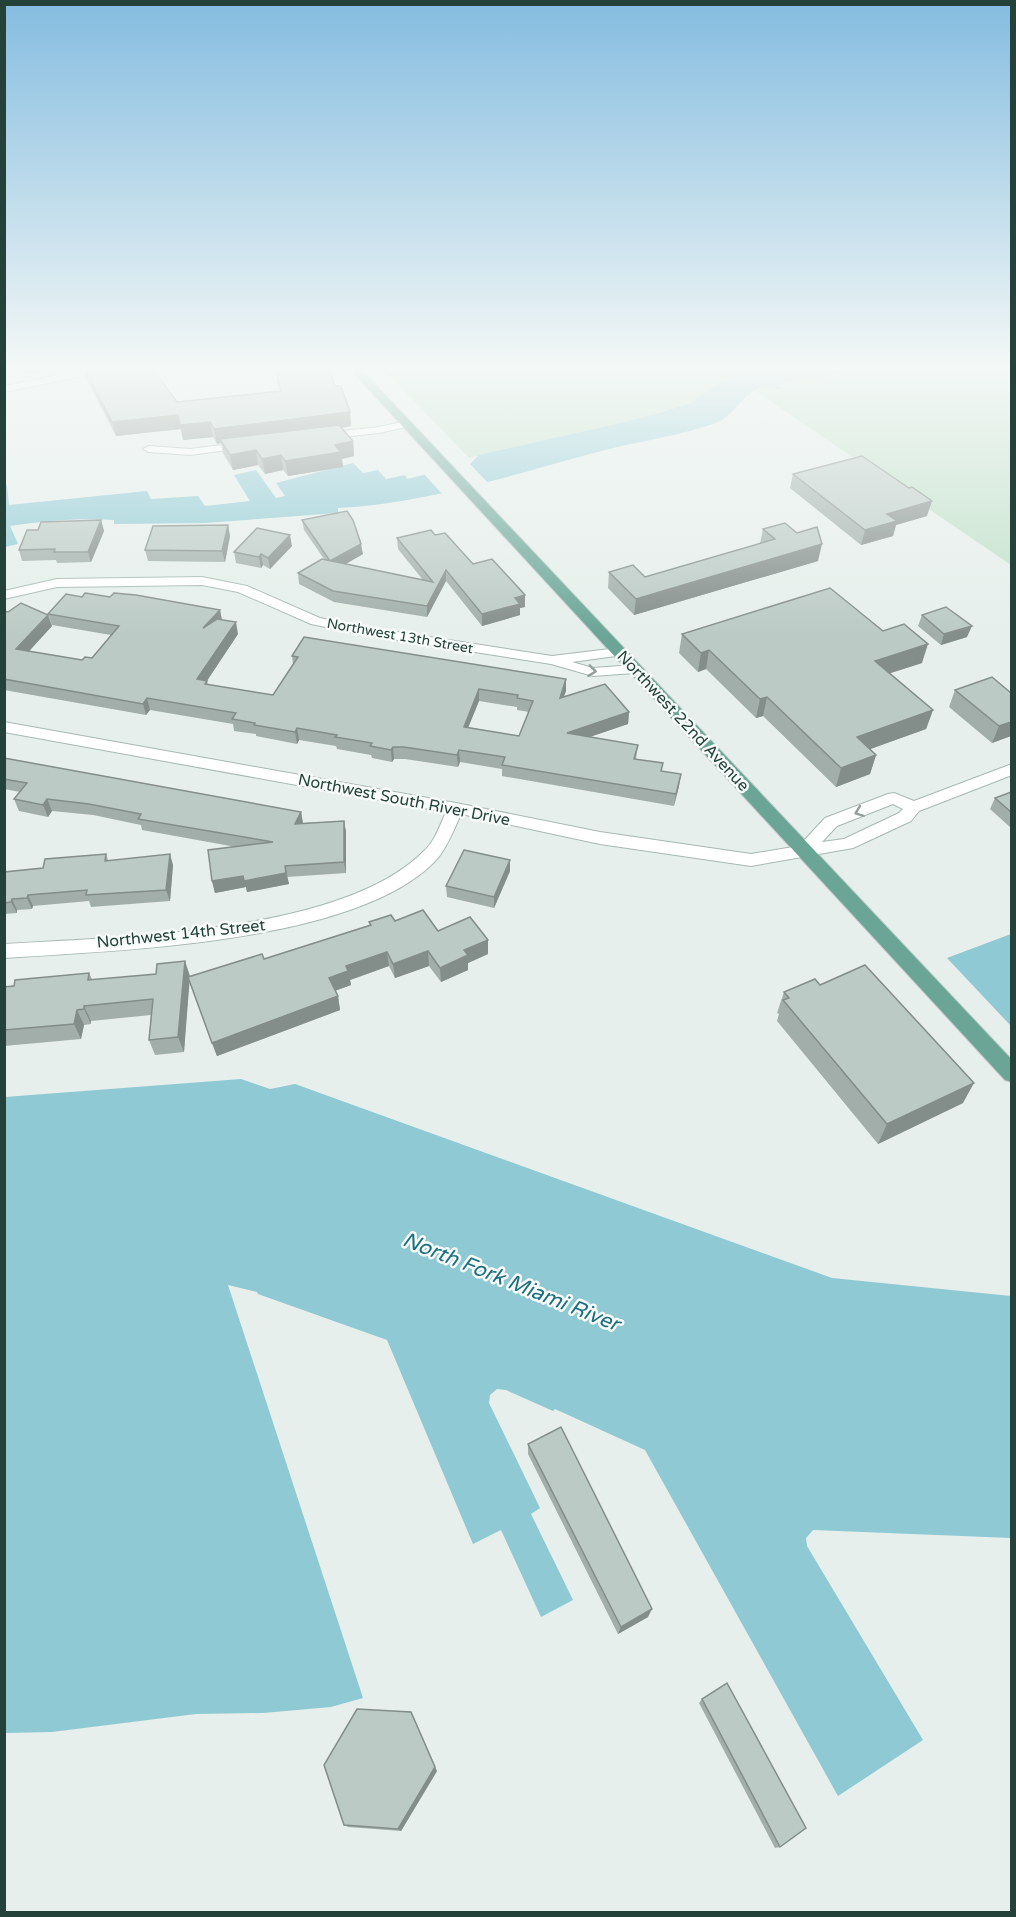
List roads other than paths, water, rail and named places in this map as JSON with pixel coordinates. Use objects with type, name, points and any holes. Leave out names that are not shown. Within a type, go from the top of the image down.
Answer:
[{"type":"main road","name":"Northwest 22nd Avenue","points":[[436,457],[1011,1074]]},
{"type":"street","name":"Northwest 13th Street","points":[[4,595],[57,583],[202,581],[243,589],[331,625],[552,660],[593,672],[634,669]]},
{"type":"street","name":"Northwest 13th Street","points":[[552,660],[618,652]]},
{"type":"street","name":"Northwest South River Drive","points":[[4,727],[456,808],[600,838],[736,859],[764,859],[804,850]]},
{"type":"street","points":[[804,850],[848,844],[905,817],[913,807],[1011,769]]},
{"type":"street","points":[[804,850],[831,822],[894,798],[913,807]]},
{"type":"street","name":"Northwest 14th Street","points":[[4,951],[243,929],[333,909],[392,884],[418,867],[439,844],[456,808]]},
{"type":"water","points":[[477,457],[578,457],[438,494],[338,508],[338,513],[206,523],[114,524],[114,520],[87,519],[10,526],[18,544],[5,547],[5,486],[7,485],[9,505],[147,491],[151,499],[198,496],[205,506],[250,501],[234,475],[256,470],[276,498],[285,496],[276,483],[353,463],[363,473],[378,470],[386,479],[405,475],[407,479],[470,464]]},
{"type":"water","points":[[1011,934],[1011,1026],[947,958]]},
{"type":"water","name":"North Fork Miami River","points":[[241,1079],[270,1089],[295,1084],[832,1278],[1011,1296],[1011,1538],[813,1530],[806,1538],[807,1546],[923,1740],[838,1796],[645,1450],[555,1409],[553,1411],[506,1390],[497,1389],[490,1395],[489,1403],[540,1508],[531,1514],[573,1600],[541,1617],[501,1530],[473,1544],[387,1340],[257,1292],[228,1285],[363,1698],[331,1707],[263,1713],[196,1714],[52,1732],[5,1733],[5,1097]]}]
